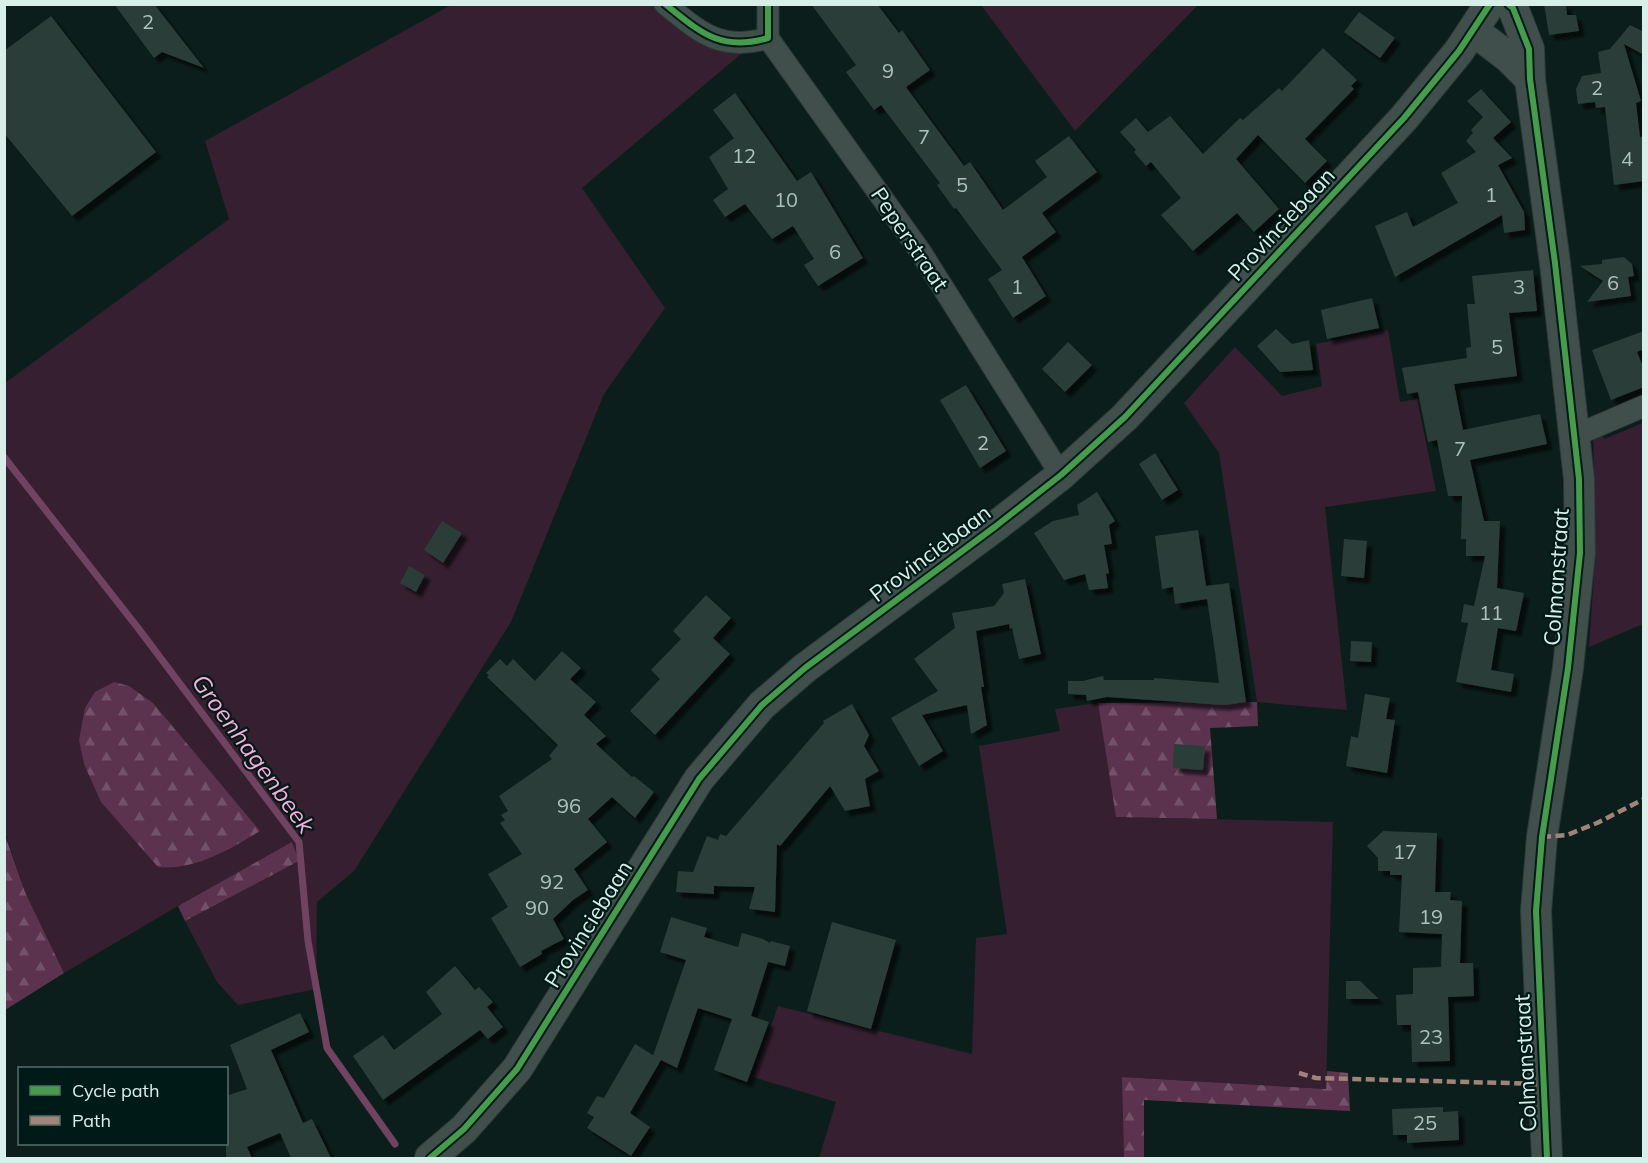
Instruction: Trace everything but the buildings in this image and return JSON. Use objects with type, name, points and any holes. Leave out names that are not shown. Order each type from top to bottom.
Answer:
[{"type":"main road","name":"Provinciebaan","points":[[431,1158],[464,1129],[517,1069],[699,779],[762,705],[805,668],[1061,475],[1125,417],[1404,118],[1474,31],[1490,4]]},
{"type":"main road","name":"Colmanstraat","points":[[1508,4],[1513,8],[1529,49],[1530,79],[1555,263],[1579,479],[1580,553],[1568,668],[1542,837],[1536,910],[1547,1158]]},
{"type":"main road","points":[[1474,31],[1508,57],[1530,79]]},
{"type":"street","points":[[664,4],[699,32],[715,40],[731,43],[768,38],[768,4]]},
{"type":"street","name":"Peperstraat","points":[[768,38],[920,251],[1061,475]]},
{"type":"street","points":[[1574,436],[1644,406]]},
{"type":"shaded area","points":[[451,5],[652,5],[696,41],[741,54],[582,188],[665,308],[604,394],[511,622],[354,871],[317,902],[316,989],[238,1005],[217,982],[185,921],[299,861],[292,843],[64,973],[25,892],[5,832],[5,383],[229,219],[205,141]]},
{"type":"shaded area","points":[[981,5],[1198,5],[1075,131]]},
{"type":"shaded area","points":[[1388,330],[1400,402],[1417,399],[1436,491],[1325,507],[1347,710],[1257,702],[1219,453],[1184,403],[1235,347],[1282,396],[1322,386],[1316,344]]},
{"type":"shaded area","points":[[1643,423],[1643,624],[1589,647],[1596,548],[1593,428],[1599,425],[1604,439]]},
{"type":"shaded area","points":[[1098,703],[1117,817],[1333,822],[1326,1089],[1123,1077],[1124,1158],[819,1158],[836,1102],[753,1077],[778,1006],[972,1054],[976,938],[1007,934],[979,746],[1060,731],[1055,709]]},
{"type":"green space","points":[[114,682],[129,686],[153,703],[260,831],[224,852],[199,862],[158,867],[101,802],[84,764],[79,740],[85,708],[95,692]]},
{"type":"green space","points":[[1257,702],[1258,726],[1210,728],[1217,819],[1116,817],[1098,703]]},
{"type":"green space","points":[[4,832],[25,892],[64,973],[5,1010]]},
{"type":"green space","points":[[292,842],[299,861],[185,921],[178,906]]},
{"type":"green space","points":[[1327,1071],[1348,1073],[1350,1111],[1144,1100],[1144,1158],[1124,1158],[1122,1077],[1326,1089]]},
{"type":"waterway","name":"Groenhagenbeek","points":[[4,457],[138,628],[299,842],[308,941],[327,1048],[395,1144]]},
{"type":"marked path","points":[[1542,837],[1567,835],[1597,823],[1644,799]]},
{"type":"marked path","points":[[1299,1073],[1316,1078],[1544,1084]]},
{"type":"cycle path","points":[[665,4],[700,31],[724,41],[737,43],[768,38],[768,4]]},
{"type":"cycle path","points":[[430,1158],[464,1129],[517,1069],[699,779],[762,705],[805,668],[1061,475],[1125,417],[1404,118],[1459,51],[1490,4]]},
{"type":"cycle path","points":[[1508,4],[1513,8],[1529,49],[1530,79],[1555,263],[1579,479],[1580,553],[1568,668],[1542,837],[1536,911],[1547,1158]]}]
